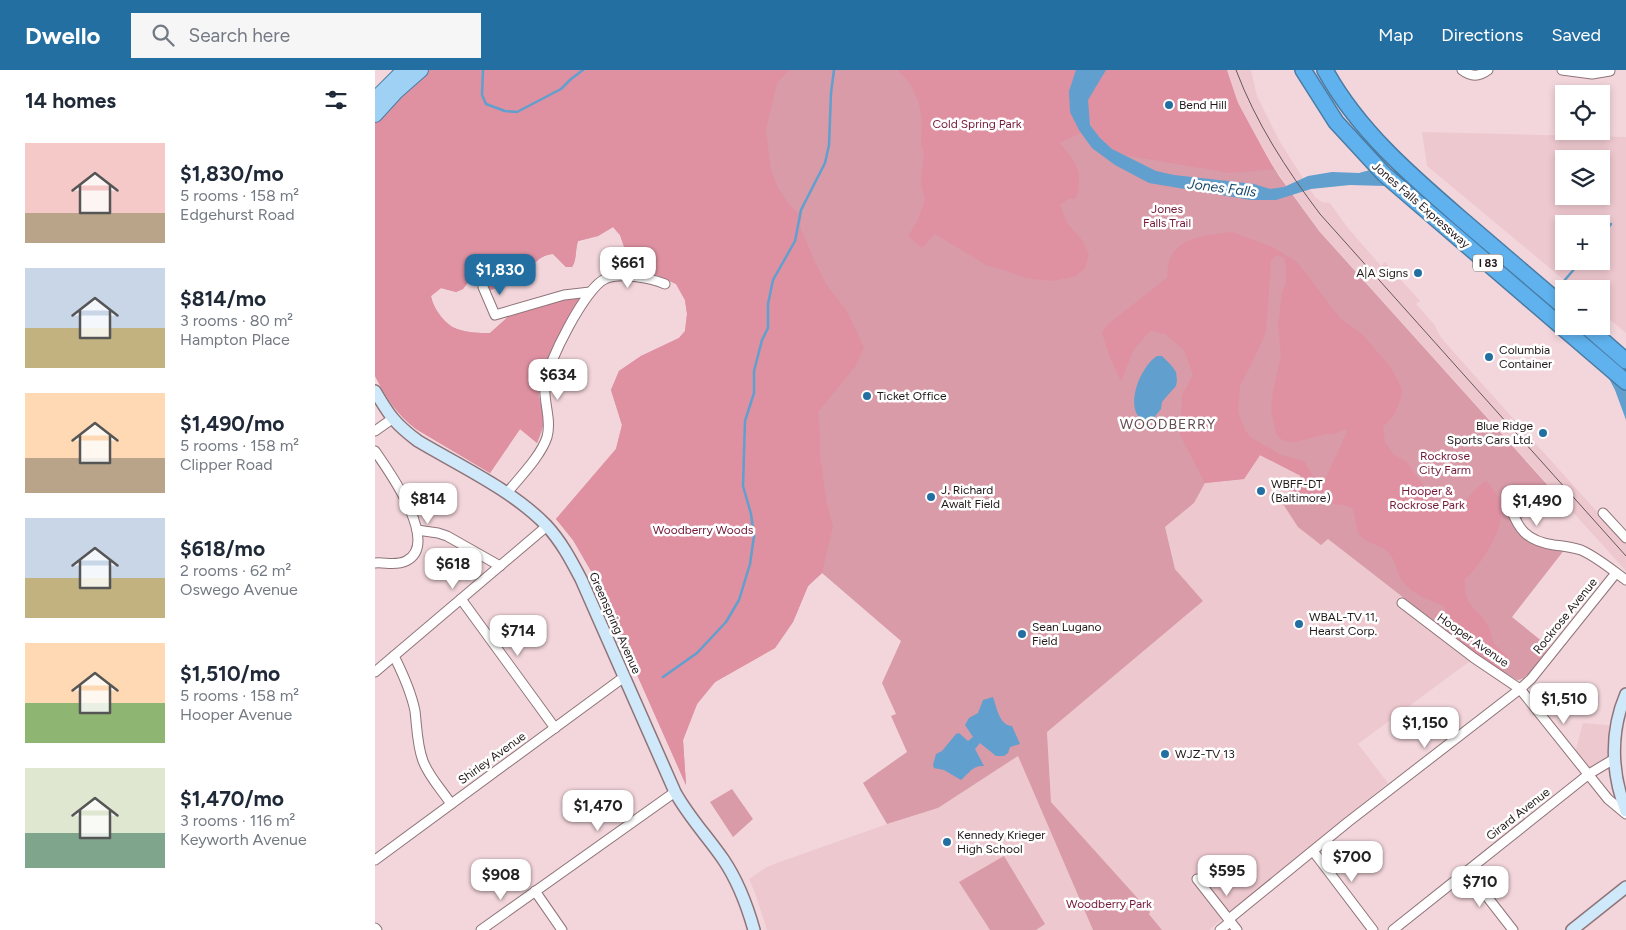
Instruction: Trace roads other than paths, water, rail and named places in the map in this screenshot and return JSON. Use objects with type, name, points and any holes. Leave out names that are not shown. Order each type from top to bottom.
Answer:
[{"type":"highway","name":"Jones Falls Expressway","points":[[1303,70],[1335,122],[1384,174],[1626,382]]},
{"type":"highway","name":"Jones Falls Expressway","points":[[1325,70],[1337,93],[1351,112],[1385,149],[1434,195],[1555,299]]},
{"type":"highway","points":[[1596,335],[1626,361]]},
{"type":"main road","points":[[375,99],[404,70]]},
{"type":"main road","points":[[375,115],[395,92],[421,70]]},
{"type":"main road","name":"Greenspring Avenue","points":[[375,391],[391,419],[418,441],[521,503],[547,526],[562,546],[573,564],[675,792],[689,816],[716,849],[733,874],[743,896],[754,930]]},
{"type":"main road","points":[[1626,694],[1616,727],[1614,759],[1618,787],[1626,812]]},
{"type":"main road","points":[[1572,930],[1626,887]]},
{"type":"street","points":[[1462,70],[1474,76],[1488,70]]},
{"type":"street","points":[[1562,70],[1602,73],[1611,71],[1609,70]]},
{"type":"street","points":[[507,493],[547,438],[549,420],[545,388],[547,373],[574,318],[590,292],[598,283],[612,277],[641,278],[665,284]]},
{"type":"street","points":[[483,287],[495,315],[571,293],[590,292]]},
{"type":"street","points":[[375,431],[391,419]]},
{"type":"street","points":[[375,451],[397,483],[417,530],[419,543],[409,560],[397,564],[375,563]]},
{"type":"street","points":[[1509,504],[1519,528],[1525,533],[1545,543],[1579,550],[1626,580]]},
{"type":"street","points":[[1603,513],[1626,538]]},
{"type":"street","points":[[375,672],[547,526]]},
{"type":"street","points":[[417,530],[447,536],[500,566]]},
{"type":"street","name":"Rockrose Avenue","points":[[1220,930],[1313,851],[1521,689],[1616,573]]},
{"type":"street","points":[[461,599],[555,728]]},
{"type":"street","name":"Hooper Avenue","points":[[1402,603],[1474,658],[1521,689],[1608,799],[1626,812]]},
{"type":"street","points":[[394,656],[412,700],[418,742],[423,760],[451,804]]},
{"type":"street","name":"Shirley Avenue","points":[[375,860],[624,678]]},
{"type":"street","name":"Girard Avenue","points":[[1393,930],[1589,774],[1614,759]]},
{"type":"street","points":[[481,930],[675,792]]},
{"type":"street","points":[[1313,851],[1373,930]]},
{"type":"street","points":[[1467,871],[1513,930]]},
{"type":"street","points":[[1197,879],[1237,930]]},
{"type":"street","points":[[535,891],[562,930]]},
{"type":"water","name":"Jones Falls","points":[[1076,70],[1106,70],[1088,100],[1090,125],[1112,149],[1156,171],[1174,175],[1254,184],[1270,189],[1284,187],[1308,176],[1332,172],[1359,173],[1384,169],[1395,172],[1405,178],[1555,301],[1555,326],[1394,187],[1350,185],[1311,189],[1276,200],[1251,200],[1149,183],[1115,165],[1092,148],[1079,130],[1070,112],[1069,91]]},
{"type":"water","points":[[1566,335],[1597,335],[1626,363],[1626,420],[1615,390],[1603,367]]},
{"type":"water","points":[[1157,356],[1162,356],[1176,372],[1176,386],[1162,402],[1161,409],[1152,420],[1143,421],[1137,415],[1134,397],[1145,368]]},
{"type":"water","points":[[993,697],[1001,719],[1004,723],[1012,726],[1020,744],[1010,747],[1008,753],[1004,756],[996,756],[980,743],[975,749],[984,766],[974,768],[961,780],[944,770],[934,768],[936,754],[942,751],[956,734],[959,733],[968,741],[973,737],[965,725],[969,718],[978,713],[983,700]]},
{"type":"waterway","points":[[483,70],[482,95],[486,104],[505,111],[517,112],[561,89],[583,70]]},
{"type":"waterway","points":[[663,677],[697,653],[726,622],[739,600],[750,564],[754,536],[751,514],[743,486],[745,421],[754,393],[754,371],[762,340],[768,328],[768,304],[773,280],[795,241],[801,210],[825,163],[829,145],[834,70]]},
{"type":"waterway","points":[[1565,280],[1573,270]]},
{"type":"tram line","points":[[1236,70],[1262,127],[1295,180],[1320,214],[1626,556]]},
{"type":"place","name":"Bend Hill","points":[[1169,105]]},
{"type":"place","name":"A|A Signs","points":[[1418,273]]},
{"type":"place","name":"Columbia Container","points":[[1489,357]]},
{"type":"place","name":"Ticket Office","points":[[867,396]]},
{"type":"place","name":"Blue Ridge Sports Cars Ltd.","points":[[1543,433]]},
{"type":"place","name":"WBFF-DT (Baltimore)","points":[[1261,491]]},
{"type":"place","name":"J. Richard Awalt Field","points":[[931,497]]},
{"type":"place","name":"WBAL-TV 11, Hearst Corp.","points":[[1299,624]]},
{"type":"place","name":"Sean Lugano Field","points":[[1022,634]]},
{"type":"place","name":"WJZ-TV 13","points":[[1165,754]]},
{"type":"place","name":"Kennedy Krieger High School","points":[[947,842]]},
{"type":"district","name":"WOODBERRY","points":[[1168,424]]},
{"type":"park label","name":"Cold Spring Park","points":[[977,124]]},
{"type":"park label","name":"Jones Falls Trail","points":[[1167,216]]},
{"type":"park label","name":"Rockrose City Farm","points":[[1445,463]]},
{"type":"park label","name":"Hooper & Rockrose Park","points":[[1427,498]]},
{"type":"park label","name":"Woodberry Woods","points":[[703,530]]},
{"type":"park label","name":"Woodberry Park","points":[[1109,904]]}]
